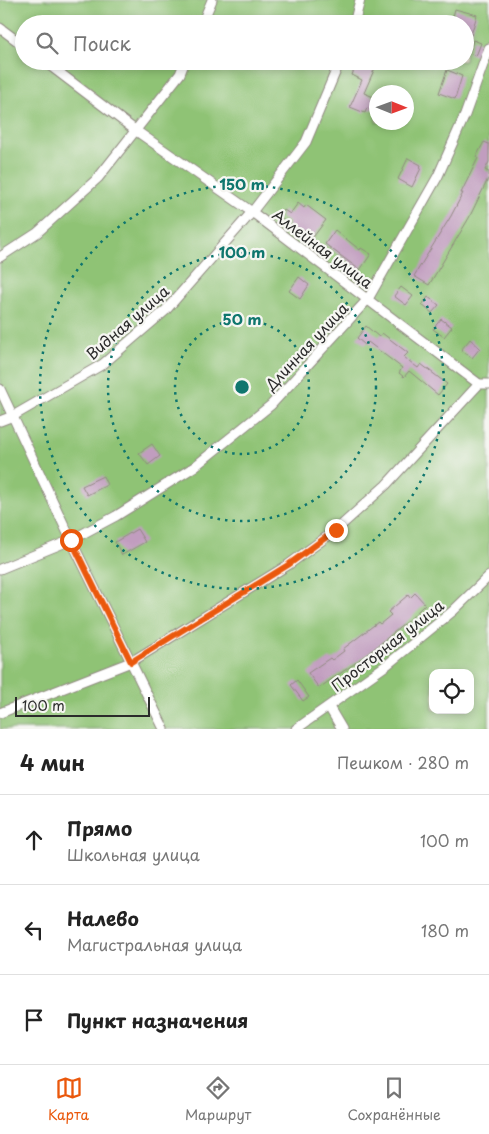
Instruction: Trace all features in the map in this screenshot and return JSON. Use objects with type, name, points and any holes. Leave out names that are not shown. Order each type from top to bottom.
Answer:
[{"type":"street","points":[[206,15],[212,0]]},
{"type":"street","points":[[356,15],[360,0]]},
{"type":"street","points":[[0,28],[15,39]]},
{"type":"street","name":"Длинная улица","points":[[0,569],[71,540],[116,516],[202,461],[271,404],[368,299],[438,176],[465,114],[489,48]]},
{"type":"street","name":"Аллейная улица","points":[[56,70],[135,130],[252,212],[479,384]]},
{"type":"street","points":[[0,257],[37,233],[98,178],[182,70]]},
{"type":"street","name":"Видная улица","points":[[0,421],[13,416],[103,364],[159,316],[252,212],[306,142],[336,70]]},
{"type":"street","points":[[0,713],[131,662],[288,565],[336,530],[386,485],[479,384],[489,384]]},
{"type":"street","points":[[0,389],[71,540],[164,729]]},
{"type":"street","name":"Просторная улица","points":[[296,729],[388,664],[453,611],[489,576]]},
{"type":"street","points":[[328,707],[342,729]]},
{"type":"green space","points":[[0,0],[489,0],[489,729],[0,729]]},
{"type":"building","points":[[455,9],[477,15],[474,25],[474,15],[453,15]]},
{"type":"building","points":[[474,40],[481,43],[476,56],[474,55]]},
{"type":"building","points":[[354,70],[374,70],[364,93],[369,95],[369,109],[367,108],[365,113],[350,107],[362,80],[352,75]]},
{"type":"building","points":[[447,70],[462,76],[455,99],[439,93]]},
{"type":"building","points":[[484,142],[489,144],[489,162],[485,170],[489,172],[489,177],[469,218],[429,285],[414,276],[451,216],[463,193],[461,193]]},
{"type":"building","points":[[408,158],[421,165],[412,187],[398,179]]},
{"type":"building","points":[[298,203],[304,208],[306,205],[326,220],[311,240],[302,233],[300,236],[287,226],[289,223],[280,217],[284,210],[290,214]]},
{"type":"building","points":[[335,230],[360,250],[361,248],[371,254],[360,270],[325,244]]},
{"type":"building","points":[[299,277],[309,285],[300,299],[289,291]]},
{"type":"building","points":[[401,287],[413,296],[406,305],[394,296]]},
{"type":"building","points":[[428,297],[439,305],[432,313],[422,305]]},
{"type":"building","points":[[441,319],[452,327],[444,337],[433,329]]},
{"type":"building","points":[[366,326],[379,337],[382,333],[408,353],[404,357],[418,368],[421,364],[447,384],[438,395],[409,371],[404,377],[399,373],[402,368],[368,342],[365,345],[357,338]]},
{"type":"building","points":[[470,339],[480,348],[472,358],[461,350]]},
{"type":"building","points":[[152,444],[160,456],[148,465],[139,453]]},
{"type":"building","points":[[103,476],[107,485],[87,495],[82,486]]},
{"type":"building","points":[[137,529],[145,542],[122,555],[115,542]]},
{"type":"building","points":[[415,593],[425,604],[411,618],[367,655],[319,688],[308,673],[330,658],[332,660],[378,622],[380,624],[391,615],[388,612],[408,595],[410,598]]},
{"type":"building","points":[[297,680],[309,697],[303,701],[291,685]]},
{"type":"route","points":[[71,540],[131,662],[288,565],[336,530]]}]
